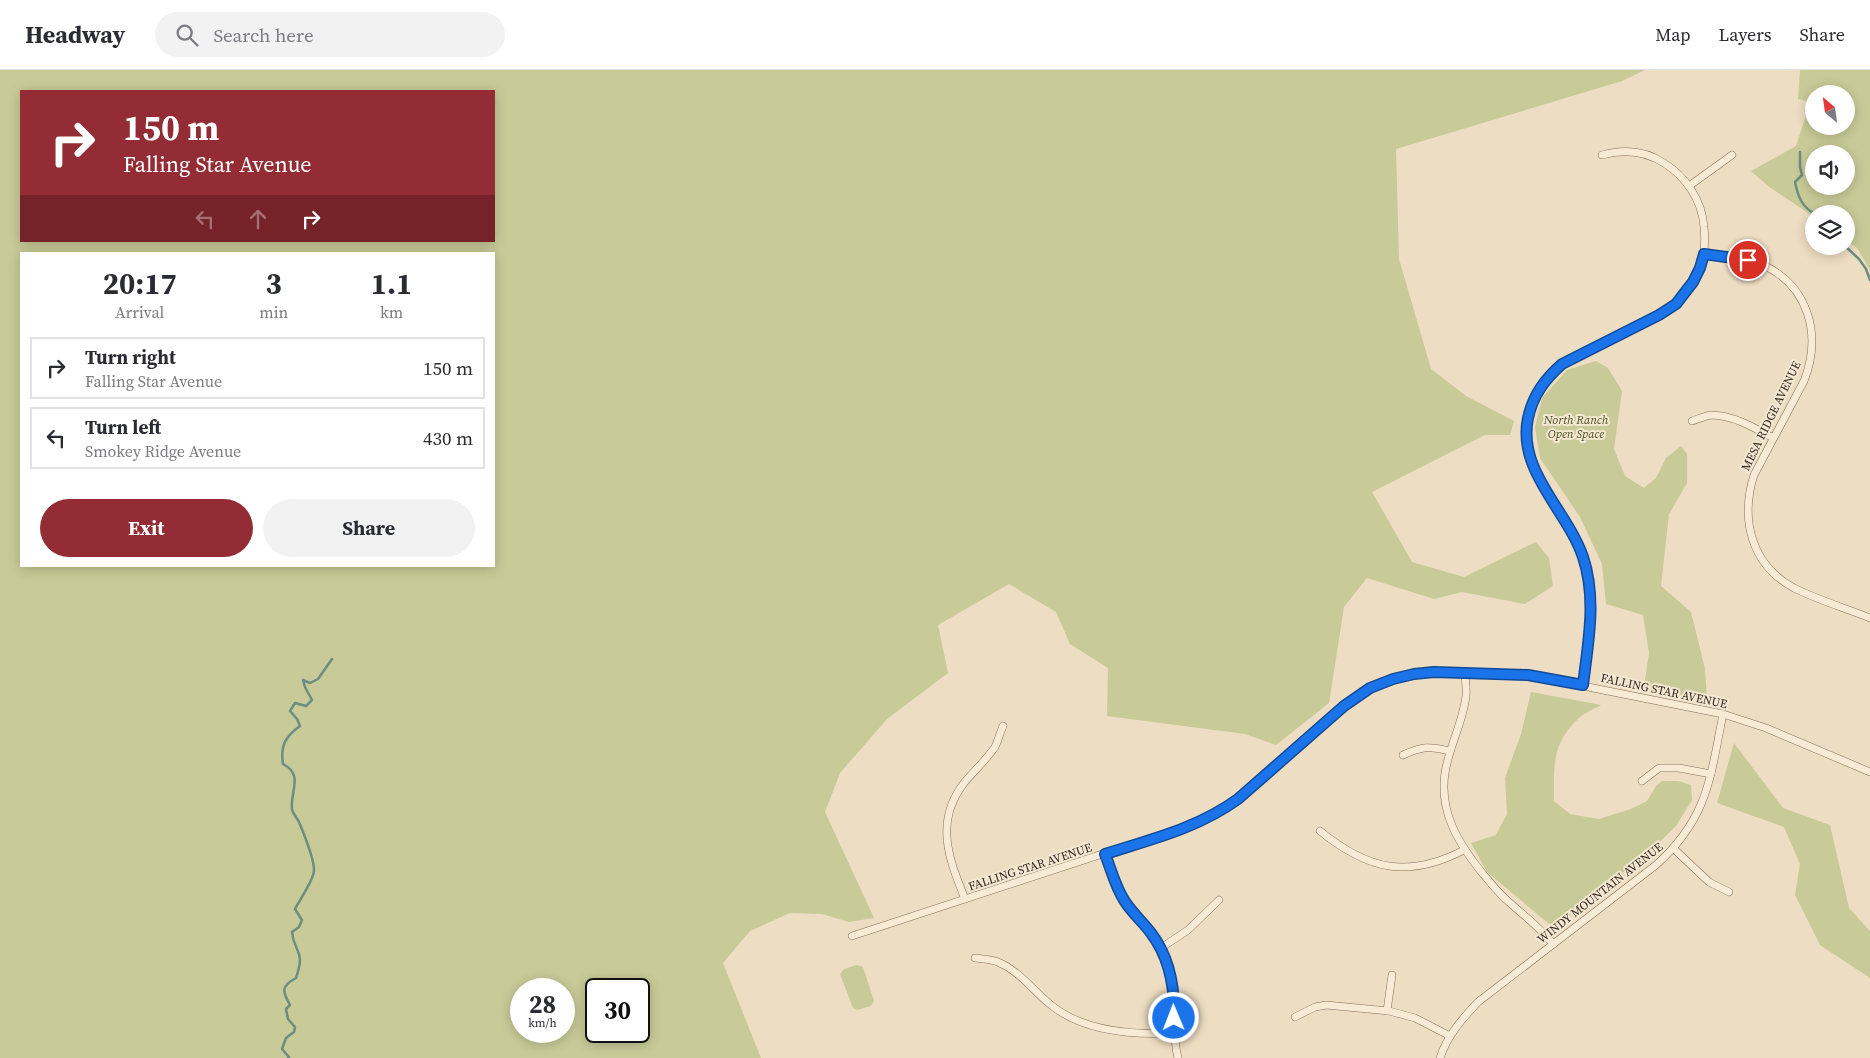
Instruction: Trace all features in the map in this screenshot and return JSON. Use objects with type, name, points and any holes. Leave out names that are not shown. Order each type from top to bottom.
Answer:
[{"type":"street","points":[[1583,685],[1591,613],[1588,577],[1583,557],[1574,536],[1532,464],[1526,436],[1530,409],[1541,385],[1562,364],[1659,315],[1676,304],[1693,282],[1700,268],[1704,254],[1705,236],[1704,221],[1699,204],[1689,186],[1672,168],[1648,155],[1619,150],[1602,155]]},
{"type":"street","points":[[1689,186],[1732,156]]},
{"type":"street","name":"MESA RIDGE AVENUE","points":[[1704,254],[1748,260],[1772,270],[1793,288],[1808,314],[1813,339],[1810,366],[1804,381],[1754,475],[1749,490],[1748,519],[1756,548],[1764,562],[1779,578],[1794,588],[1870,618]]},
{"type":"street","points":[[1692,421],[1710,415],[1728,418],[1745,423],[1773,438]]},
{"type":"street","name":"FALLING STAR AVENUE","points":[[852,936],[1193,825],[1220,812],[1238,799],[1344,706],[1370,688],[1393,679],[1414,674],[1434,672],[1528,675],[1723,714],[1766,728],[1870,772]]},
{"type":"street","points":[[1465,673],[1466,694],[1464,711],[1450,751],[1445,774],[1445,802],[1452,826],[1464,850],[1500,894],[1536,924],[1553,944]]},
{"type":"street","name":"WINDY MOUNTAIN AVENUE","points":[[1440,1058],[1450,1036],[1478,1002],[1656,865],[1674,849],[1698,813],[1705,796],[1723,714]]},
{"type":"street","points":[[965,900],[948,851],[946,833],[949,813],[955,798],[964,784],[995,747],[1002,726]]},
{"type":"street","points":[[1403,756],[1419,748],[1430,747],[1450,751]]},
{"type":"street","points":[[1642,781],[1659,768],[1679,768],[1711,774]]},
{"type":"street","points":[[1320,831],[1338,846],[1355,856],[1390,866],[1410,867],[1428,865],[1447,859],[1464,850]]},
{"type":"street","points":[[1674,849],[1709,882],[1729,892]]},
{"type":"street","points":[[1105,854],[1123,899],[1161,948],[1168,967],[1173,986],[1173,1033],[1178,1058]]},
{"type":"street","points":[[1161,948],[1188,930],[1219,900]]},
{"type":"street","points":[[975,958],[996,961],[1012,969],[1052,1006],[1081,1022],[1098,1027],[1135,1033],[1173,1033]]},
{"type":"street","points":[[1387,1010],[1392,976]]},
{"type":"street","points":[[1296,1017],[1315,1007],[1326,1005],[1387,1010],[1415,1018],[1450,1036]]},
{"type":"green space","points":[[0,70],[1645,70],[1622,81],[1396,149],[1399,259],[1431,369],[1466,396],[1514,421],[1510,435],[1485,435],[1372,492],[1412,562],[1464,577],[1536,542],[1549,558],[1553,586],[1525,604],[1462,592],[1434,599],[1367,578],[1344,607],[1329,703],[1276,745],[1245,734],[1107,716],[1108,668],[1070,644],[1056,612],[1009,584],[938,625],[948,673],[887,719],[840,773],[825,812],[874,918],[849,922],[822,914],[790,913],[750,931],[723,963],[761,1058],[0,1058]]},
{"type":"green space","points":[[1800,70],[1870,70],[1870,270],[1855,247],[1855,205],[1805,205],[1805,211],[1768,186],[1751,171],[1796,146],[1805,118],[1805,135],[1855,135],[1855,85],[1805,85],[1805,101],[1798,100]]},
{"type":"green space","name":"North Ranch Open Space","points":[[1596,361],[1608,368],[1622,391],[1614,449],[1625,476],[1644,488],[1656,478],[1666,458],[1681,446],[1687,454],[1687,483],[1669,514],[1661,586],[1691,612],[1705,669],[1707,700],[1644,687],[1649,653],[1643,615],[1606,604],[1602,564],[1580,517],[1540,458],[1535,427],[1542,398],[1567,370]]},
{"type":"green space","points":[[1531,692],[1601,705],[1586,713],[1569,728],[1556,757],[1554,767],[1554,801],[1570,814],[1599,819],[1631,809],[1647,801],[1656,786],[1662,781],[1678,781],[1691,785],[1692,800],[1676,826],[1651,850],[1556,927],[1548,923],[1487,872],[1471,843],[1496,835],[1507,814],[1505,778],[1521,734]]},
{"type":"green space","points":[[1734,743],[1783,808],[1830,825],[1849,908],[1870,931],[1870,978],[1820,945],[1795,895],[1800,864],[1784,827],[1717,803]]},
{"type":"green space","points":[[857,965],[863,967],[874,1001],[871,1006],[857,1010],[853,1008],[840,974],[844,969]]},
{"type":"waterway","points":[[1800,152],[1802,175],[1795,182],[1799,197],[1805,206]]},
{"type":"waterway","points":[[1855,255],[1866,269],[1870,280]]},
{"type":"waterway","points":[[288,1058],[282,1049],[286,1038],[294,1032],[295,1027],[288,1019],[286,1009],[290,1005],[285,996],[284,989],[285,986],[296,978],[299,969],[300,957],[292,932],[299,927],[302,920],[295,909],[309,884],[314,870],[306,840],[292,809],[295,778],[289,768],[283,764],[282,751],[288,737],[300,726],[290,711],[295,703],[306,706],[312,700],[303,680],[310,683],[318,679],[332,659]]},
{"type":"route","points":[[1174,1018],[1173,986],[1161,948],[1123,899],[1105,854],[1193,825],[1220,812],[1238,799],[1357,696],[1370,688],[1393,679],[1434,672],[1528,675],[1583,685],[1591,613],[1588,577],[1583,557],[1574,536],[1538,478],[1532,464],[1526,436],[1527,422],[1535,396],[1541,385],[1562,364],[1659,315],[1676,304],[1693,282],[1704,254],[1748,260]]}]
